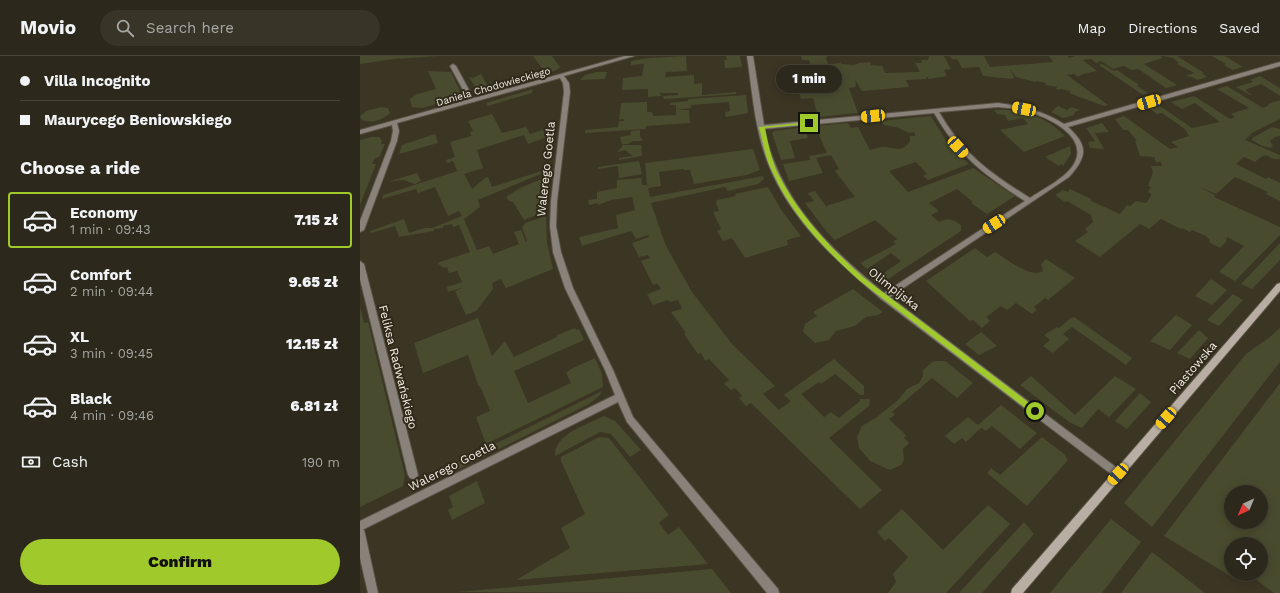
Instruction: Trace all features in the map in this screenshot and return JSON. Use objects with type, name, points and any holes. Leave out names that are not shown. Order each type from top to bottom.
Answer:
[{"type":"street","name":"Daniela Chodowieckiego","points":[[360,132],[631,56]]},
{"type":"street","name":"Olimpijska","points":[[750,56],[762,127],[774,172],[796,209],[818,237],[841,261],[884,297],[1118,474]]},
{"type":"street","points":[[1063,126],[1280,64]]},
{"type":"street","points":[[453,66],[472,101]]},
{"type":"street","name":"Walerego Goetla","points":[[561,76],[566,83],[567,92],[554,201],[553,226],[555,244],[569,288],[609,370],[627,414],[774,593]]},
{"type":"street","points":[[762,127],[991,105],[1015,107],[1043,115],[1063,126],[1078,142],[1081,149],[1080,161],[1067,176],[884,297]]},
{"type":"street","points":[[935,110],[949,135],[970,159],[989,174],[1029,200]]},
{"type":"street","points":[[360,230],[394,141],[396,132],[394,123]]},
{"type":"street","name":"Feliksa Radwańskiego","points":[[360,264],[413,475]]},
{"type":"street","name":"Piastowska","points":[[1016,593],[1280,286]]},
{"type":"street","name":"Walerego Goetla","points":[[360,526],[620,397]]},
{"type":"street","points":[[360,534],[373,593]]},
{"type":"green space","points":[[360,56],[438,56],[394,59],[360,64]]},
{"type":"green space","points":[[533,56],[552,56],[560,67],[557,70],[545,72]]},
{"type":"green space","points":[[686,56],[687,71],[666,72],[665,77],[694,75],[694,84],[702,83],[702,95],[736,92],[736,94],[664,99],[663,96],[678,95],[678,93],[659,93],[662,96],[648,97],[648,89],[622,90],[623,78],[642,76],[644,64],[631,65],[631,61],[649,58]]},
{"type":"green space","points":[[726,56],[740,56],[742,67],[725,68],[724,60],[727,60]]},
{"type":"green space","points":[[801,56],[827,56],[826,58],[828,64],[841,63],[854,65],[870,62],[871,65],[882,66],[885,73],[920,72],[915,63],[922,63],[921,60],[928,60],[929,56],[944,56],[951,69],[944,70],[947,76],[929,79],[926,77],[926,79],[906,80],[909,87],[862,91],[855,80],[855,87],[849,88],[858,113],[818,117],[813,98],[801,99],[799,93],[817,91],[813,79],[809,79],[806,69],[811,68],[809,60],[802,60]]},
{"type":"green space","points":[[950,56],[984,56],[990,67],[1053,62],[1049,56],[1068,56],[1069,58],[1075,56],[1161,56],[1162,58],[1144,64],[1177,85],[1166,88],[1138,69],[1131,70],[1124,66],[1113,69],[1101,61],[1096,63],[1091,59],[1083,60],[1097,71],[1083,74],[1078,77],[1074,74],[1067,75],[1108,105],[1104,106],[1069,93],[1071,91],[1059,90],[1056,89],[1057,87],[1045,85],[1046,83],[1016,77],[1010,69],[1014,77],[1012,79],[983,76],[979,67],[962,68],[957,59],[952,59]]},
{"type":"green space","points":[[1164,56],[1177,56],[1204,73],[1202,73],[1207,77],[1197,80],[1192,77],[1185,76],[1194,73],[1177,64],[1179,63],[1173,58]]},
{"type":"green space","points":[[1212,56],[1225,56],[1243,67],[1232,70],[1224,65],[1226,64]]},
{"type":"green space","points":[[1102,64],[1114,71],[1117,70],[1148,93],[1143,95],[1099,65]]},
{"type":"green space","points":[[428,71],[451,72],[460,91],[450,100],[422,108],[412,107],[410,99],[417,94],[436,89]]},
{"type":"green space","points":[[596,72],[607,72],[605,79],[580,80],[585,75]]},
{"type":"green space","points":[[481,74],[489,88],[483,90],[476,88],[469,77],[473,78]]},
{"type":"green space","points":[[1260,76],[1280,88],[1280,96],[1261,84],[1245,90],[1252,95],[1236,87],[1253,82],[1250,80]]},
{"type":"green space","points":[[1227,86],[1263,108],[1269,105],[1268,104],[1280,100],[1280,119],[1252,133],[1245,140],[1280,155],[1280,159],[1272,158],[1266,155],[1255,162],[1244,157],[1236,164],[1266,179],[1268,177],[1280,183],[1280,201],[1266,194],[1268,192],[1235,177],[1216,194],[1197,186],[1215,195],[1214,197],[1280,227],[1280,235],[1235,281],[1219,272],[1244,246],[1227,237],[1226,242],[1220,248],[1209,242],[1210,240],[1206,236],[1192,230],[1190,232],[1182,228],[1181,229],[1161,219],[1149,229],[1140,224],[1100,257],[1075,241],[1088,232],[1085,229],[1093,222],[1091,215],[1067,201],[1065,202],[1055,195],[1063,190],[1068,192],[1070,189],[1091,199],[1091,201],[1120,214],[1127,205],[1130,206],[1136,201],[1146,203],[1151,196],[1148,192],[1151,187],[1148,186],[1153,172],[1151,166],[1162,166],[1161,162],[1156,162],[1154,157],[1140,156],[1135,141],[1137,141],[1128,130],[1123,130],[1115,119],[1124,116],[1170,149],[1178,147],[1171,142],[1189,136],[1185,129],[1162,113],[1157,114],[1150,109],[1160,106],[1192,128],[1220,122],[1195,103],[1182,109],[1171,102],[1194,96],[1230,119],[1235,117],[1231,114],[1249,108],[1217,89]]},
{"type":"green space","points":[[533,89],[532,93],[488,106],[486,103]]},
{"type":"green space","points":[[746,95],[748,113],[726,117],[725,112],[730,111],[729,102],[691,105],[691,108],[676,110],[676,105],[670,105],[670,103],[688,101],[688,99]]},
{"type":"green space","points":[[647,102],[647,112],[652,112],[653,116],[676,115],[676,110],[689,110],[690,123],[646,126],[646,129],[585,133],[585,130],[618,127],[619,121],[624,121],[624,119],[619,120],[621,103]]},
{"type":"green space","points":[[1058,106],[1067,110],[1071,107],[1080,110],[1075,112],[1074,115],[1063,118],[1051,112]]},
{"type":"green space","points":[[381,107],[388,108],[390,113],[384,118],[372,122],[361,119],[360,116],[366,111]]},
{"type":"green space","points":[[994,110],[1023,112],[1032,115],[1058,129],[1065,136],[1024,152],[1000,130],[1028,124],[1023,118],[1008,121],[1005,115],[997,114]]},
{"type":"green space","points":[[492,114],[502,133],[526,127],[530,134],[554,126],[553,135],[528,144],[524,135],[477,150],[483,168],[464,174],[472,189],[488,177],[492,187],[548,169],[548,171],[478,200],[480,207],[464,219],[477,250],[489,246],[493,254],[519,244],[514,232],[521,230],[526,242],[527,241],[522,228],[525,223],[546,216],[547,243],[553,269],[506,288],[501,279],[492,283],[493,289],[476,311],[466,315],[455,291],[464,287],[448,292],[447,287],[462,282],[457,271],[449,273],[447,267],[444,268],[437,263],[470,252],[459,225],[453,227],[452,224],[443,226],[443,228],[434,229],[434,231],[399,237],[395,226],[371,233],[370,231],[404,219],[409,233],[424,228],[432,228],[462,216],[459,211],[448,216],[435,187],[418,193],[416,189],[382,199],[383,195],[467,168],[457,171],[453,161],[447,163],[446,160],[455,157],[450,142],[471,136],[470,132],[473,131],[468,121]]},
{"type":"green space","points":[[931,116],[948,144],[969,164],[928,180],[923,176],[927,174],[916,162],[889,171],[908,192],[973,168],[1015,196],[987,214],[971,203],[973,202],[957,189],[929,203],[939,211],[931,215],[939,222],[948,219],[953,220],[961,225],[961,231],[882,283],[877,278],[901,261],[891,253],[867,269],[860,263],[896,244],[893,242],[897,239],[875,220],[835,240],[826,231],[805,203],[814,201],[808,193],[815,191],[826,206],[855,197],[835,171],[839,169],[831,155],[816,158],[823,173],[789,181],[783,164],[810,160],[809,156],[827,153],[815,126],[848,123],[851,128],[858,127],[870,150],[883,147],[901,149],[910,141],[910,136],[915,136],[914,132],[909,133],[899,128],[884,125],[881,121]]},
{"type":"green space","points":[[1102,123],[1109,132],[1095,133],[1104,149],[1090,148],[1088,142],[1095,141],[1086,128]]},
{"type":"green space","points":[[804,127],[808,138],[790,141],[795,158],[781,160],[772,133],[774,131]]},
{"type":"green space","points":[[1272,127],[1280,129],[1280,136],[1275,137],[1270,141],[1273,146],[1271,148],[1262,146],[1252,140],[1252,138]]},
{"type":"green space","points":[[640,130],[640,136],[643,141],[633,141],[628,144],[622,144],[620,137],[630,135],[631,131]]},
{"type":"green space","points":[[435,134],[438,143],[399,154],[402,145]]},
{"type":"green space","points":[[371,137],[379,137],[382,140],[381,144],[385,144],[379,157],[375,158],[372,164],[376,164],[360,205],[360,140]]},
{"type":"green space","points":[[622,145],[641,145],[642,156],[619,160],[619,158],[633,156],[625,150],[617,152]]},
{"type":"green space","points":[[1070,146],[1071,154],[1063,166],[1061,164],[1059,166],[1045,157]]},
{"type":"green space","points":[[753,149],[760,170],[747,175],[694,184],[690,170],[683,169],[659,172],[661,186],[648,188],[650,197],[763,176],[764,179],[758,184],[728,191],[725,187],[651,203],[666,246],[692,292],[732,344],[775,386],[763,394],[779,410],[791,401],[784,395],[834,359],[864,386],[864,395],[860,395],[835,374],[821,384],[819,382],[801,394],[824,417],[831,412],[839,418],[860,401],[860,399],[870,399],[869,406],[829,438],[882,490],[860,509],[751,403],[746,406],[739,398],[742,396],[735,388],[731,390],[724,384],[729,380],[709,359],[705,361],[701,353],[698,354],[684,334],[686,333],[671,312],[682,309],[678,300],[670,302],[668,300],[653,305],[647,294],[661,289],[657,283],[653,285],[641,261],[650,258],[648,255],[639,257],[632,243],[649,237],[648,235],[636,239],[631,231],[582,246],[579,237],[618,228],[616,215],[635,210],[632,197],[611,200],[598,205],[598,203],[589,205],[588,200],[597,199],[597,192],[617,188],[617,180],[641,178],[642,185],[647,185],[645,163]]},
{"type":"green space","points":[[639,161],[642,174],[619,178],[618,166],[598,169],[598,167]]},
{"type":"green space","points":[[417,173],[421,181],[415,184],[403,180],[387,182]]},
{"type":"green space","points":[[551,175],[547,211],[524,220],[513,202],[509,201],[506,197],[520,188]]},
{"type":"green space","points":[[768,187],[782,211],[801,236],[787,240],[788,245],[745,258],[732,238],[723,241],[717,231],[721,229],[713,212],[719,211],[716,204],[717,200],[736,196],[735,194]]},
{"type":"green space","points":[[1280,243],[1280,260],[1252,289],[1241,284]]},
{"type":"green space","points":[[975,248],[987,257],[995,252],[1018,267],[1038,273],[1043,271],[1041,264],[1046,259],[1075,278],[1048,300],[1045,298],[1034,307],[1037,310],[1032,314],[1016,303],[1007,310],[1001,306],[986,317],[990,321],[982,328],[973,320],[970,321],[926,281]]},
{"type":"green space","points":[[1211,279],[1227,290],[1212,305],[1195,296]]},
{"type":"green space","points":[[853,289],[883,312],[878,315],[866,317],[855,326],[836,331],[829,340],[815,343],[803,332],[805,324],[817,316],[813,312]]},
{"type":"green space","points":[[1233,294],[1243,300],[1219,326],[1207,320]]},
{"type":"green space","points":[[360,307],[364,323],[368,322],[405,476],[403,486],[360,507]]},
{"type":"green space","points":[[1176,315],[1192,325],[1170,350],[1150,341]]},
{"type":"green space","points":[[1074,317],[1132,358],[1126,365],[1072,327],[1073,326],[1063,334],[1069,339],[1053,353],[1043,346],[1050,340],[1044,335],[1057,327],[1059,328]]},
{"type":"green space","points":[[478,318],[492,356],[505,341],[514,357],[557,337],[557,335],[575,328],[576,330],[579,329],[584,340],[514,371],[528,403],[571,383],[566,373],[571,369],[595,358],[602,374],[603,387],[486,444],[476,417],[490,411],[481,388],[478,385],[468,355],[423,373],[414,343]]},
{"type":"green space","points":[[1280,328],[1280,362],[1152,527],[1124,503],[1246,354]]},
{"type":"green space","points":[[1199,330],[1208,338],[1190,359],[1177,353]]},
{"type":"green space","points":[[981,332],[997,346],[979,355],[965,344]]},
{"type":"green space","points":[[945,361],[973,383],[957,398],[932,378],[892,412],[895,415],[889,419],[906,435],[904,438],[909,443],[903,449],[904,460],[901,465],[890,470],[870,461],[859,448],[857,437],[862,426],[877,417],[898,400],[907,389],[919,383],[923,376],[923,370],[932,362]]},
{"type":"green space","points":[[1031,376],[1075,415],[1115,376],[1136,389],[1109,417],[1098,409],[1082,428],[1069,422],[1020,385]]},
{"type":"green space","points":[[1280,383],[1280,593],[1274,593],[1258,581],[1268,581],[1268,537],[1224,537],[1224,572],[1164,536]]},
{"type":"green space","points":[[602,391],[599,396],[589,404],[449,474],[442,477],[428,477]]},
{"type":"green space","points":[[1140,393],[1151,402],[1127,429],[1115,421]]},
{"type":"green space","points":[[1001,405],[1037,433],[1020,449],[992,426],[986,431],[981,428],[966,442],[962,438],[954,444],[945,436],[968,417],[978,425]]},
{"type":"green space","points":[[604,416],[615,421],[641,450],[630,457],[611,434],[600,432],[555,456],[556,448],[566,436],[581,426]]},
{"type":"green space","points":[[599,437],[609,438],[669,515],[659,523],[668,535],[679,527],[708,564],[516,580],[570,548],[561,528],[585,514],[561,461],[561,457]]},
{"type":"green space","points":[[1042,437],[1064,454],[1068,460],[1027,506],[987,473],[991,468],[1000,475]]},
{"type":"green space","points":[[477,481],[485,503],[452,520],[448,510],[453,507],[449,496]]},
{"type":"green space","points":[[988,505],[1010,524],[946,593],[888,593],[896,582],[893,574],[908,557],[889,538],[885,541],[877,532],[902,509],[943,550]]},
{"type":"green space","points":[[1111,519],[1141,542],[1102,593],[1050,593]]},
{"type":"green space","points":[[1024,522],[1034,534],[982,593],[959,593]]},
{"type":"green space","points":[[1152,552],[1205,593],[1121,593]]},
{"type":"green space","points":[[712,569],[731,593],[458,592]]},
{"type":"route","points":[[809,123],[762,127],[774,172],[796,209],[807,224],[841,261],[862,280],[1035,411]]}]
